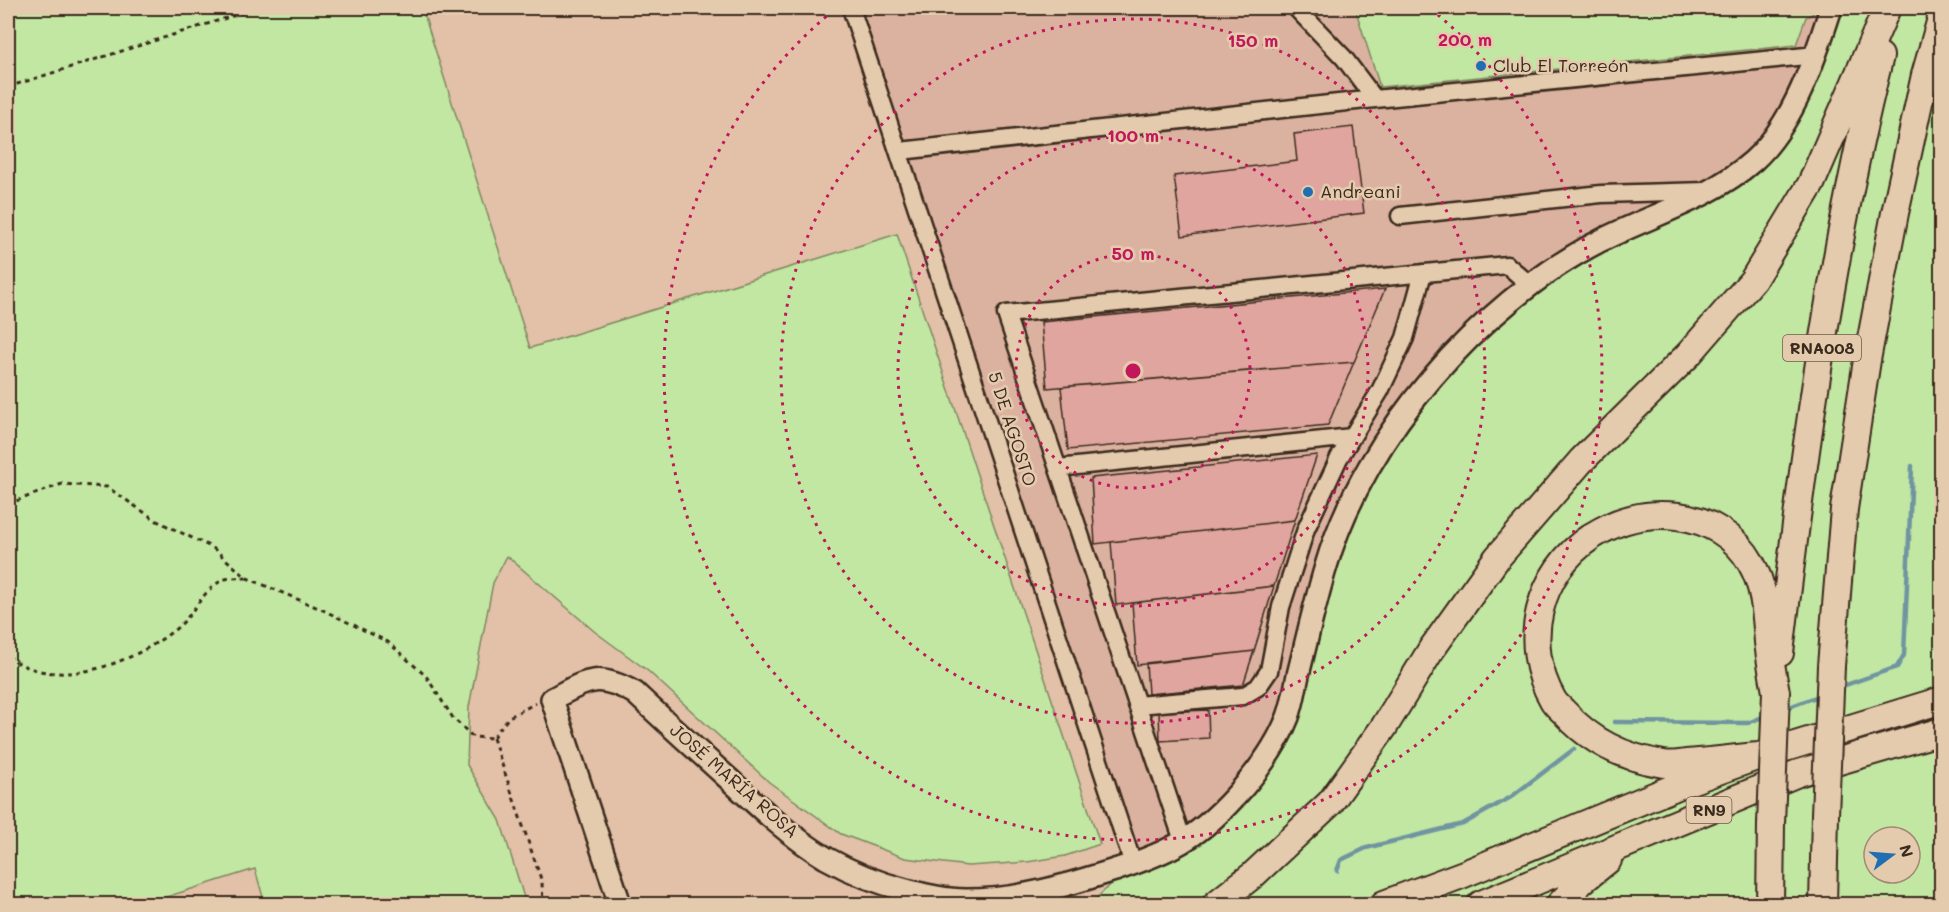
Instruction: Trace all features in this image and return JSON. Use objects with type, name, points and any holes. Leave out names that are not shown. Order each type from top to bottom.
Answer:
[{"type":"highway","points":[[1216,904],[1254,875],[1330,803],[1383,727],[1431,650],[1497,558],[1581,461],[1688,355],[1753,280],[1810,184],[1887,8]]},
{"type":"highway","name":"RNA008","points":[[1769,900],[1776,692],[1811,411],[1844,212],[1892,8]]},
{"type":"highway","name":"RNA008","points":[[1823,904],[1832,666],[1844,509],[1867,360],[1898,202],[1925,75],[1941,15]]},
{"type":"highway","points":[[1759,756],[1666,765],[1634,757],[1603,745],[1578,728],[1553,700],[1538,664],[1535,629],[1542,596],[1558,566],[1580,544],[1606,527],[1634,517],[1668,515],[1688,518],[1713,526],[1736,542],[1752,564],[1764,595],[1776,692]]},
{"type":"highway","name":"RN9","points":[[1384,904],[1464,874],[1685,783],[1759,756],[1941,700]]},
{"type":"highway","name":"RN9","points":[[1481,904],[1798,774],[1941,731]]},
{"type":"highway","points":[[1560,904],[1582,880],[1651,833]]},
{"type":"main road","name":"JOSÉ MARÍA ROSA","points":[[552,699],[588,680],[602,680],[626,688],[635,693],[758,806],[797,838],[825,857],[857,873],[932,897],[962,900],[1003,898],[1053,890],[1133,864],[1183,842],[1224,809],[1261,766],[1287,718],[1326,564],[1358,486],[1397,425],[1432,378],[1477,331],[1530,285],[1595,243],[1709,191],[1754,160],[1781,128],[1816,55],[1831,8]]},
{"type":"main road","points":[[552,699],[620,904]]},
{"type":"street","name":"5 DE AGOSTO","points":[[852,8],[1133,864]]},
{"type":"street","points":[[1296,8],[1344,58],[1375,99]]},
{"type":"street","points":[[900,151],[1375,99],[1816,55]]},
{"type":"street","points":[[1400,216],[1601,194],[1709,191]]},
{"type":"street","points":[[1183,842],[1006,314],[1507,265],[1530,285]]},
{"type":"street","points":[[1137,705],[1243,696],[1258,687],[1269,671],[1281,608],[1306,529],[1339,458],[1380,391],[1405,338],[1423,273]]},
{"type":"street","points":[[1058,468],[1352,436]]},
{"type":"path","points":[[8,87],[258,8]]},
{"type":"path","points":[[8,504],[62,484],[107,487],[157,521],[213,548],[247,578],[323,610],[388,642],[426,676],[453,718],[473,737],[493,738]]},
{"type":"path","points":[[8,656],[15,662],[49,673],[90,672],[139,653],[180,626],[204,594],[224,579],[247,578]]},
{"type":"path","points":[[493,738],[509,717],[531,705],[552,699]]},
{"type":"path","points":[[493,738],[542,882],[543,904]]},
{"type":"shaded area","points":[[852,8],[1831,8],[1781,128],[1287,718],[1224,809],[1133,864]]},
{"type":"green space","points":[[8,8],[422,8],[530,348],[897,234],[1100,844],[1065,856],[1027,862],[968,866],[905,858],[841,834],[769,782],[648,671],[594,631],[507,556],[493,583],[469,707],[467,765],[500,820],[526,904],[265,904],[255,869],[144,904],[8,904]]},
{"type":"green space","name":"Club El Torreón","points":[[1355,8],[1811,8],[1813,14],[1806,17],[1796,45],[1380,87]]},
{"type":"green space","points":[[1831,8],[1941,8],[1941,904],[1090,904],[1133,864],[1224,809],[1287,718],[1326,564],[1397,425],[1530,285],[1709,191],[1781,128]]},
{"type":"building","points":[[1353,127],[1364,213],[1182,236],[1174,176],[1297,161],[1294,134]]},
{"type":"building","points":[[1385,289],[1354,362],[1047,388],[1041,322]]},
{"type":"building","points":[[1354,362],[1328,425],[1068,450],[1061,387]]},
{"type":"building","points":[[1317,455],[1295,520],[1095,544],[1091,478]]},
{"type":"building","points":[[1295,520],[1274,586],[1116,605],[1111,542]]},
{"type":"building","points":[[1274,586],[1254,651],[1137,665],[1132,603]]},
{"type":"building","points":[[1254,651],[1243,685],[1148,694],[1146,663]]},
{"type":"building","points":[[1208,710],[1209,738],[1160,741],[1159,712]]},
{"type":"waterway","points":[[1840,687],[1897,667],[1904,655],[1912,466]]},
{"type":"waterway","points":[[1784,709],[1821,695]]},
{"type":"waterway","points":[[1614,722],[1748,723],[1767,715]]},
{"type":"waterway","points":[[1337,871],[1341,860],[1366,848],[1463,824],[1511,797],[1574,749]]},
{"type":"place","name":"Club El Torreón","points":[[1481,66]]},
{"type":"place","name":"Andreani","points":[[1308,192]]}]
